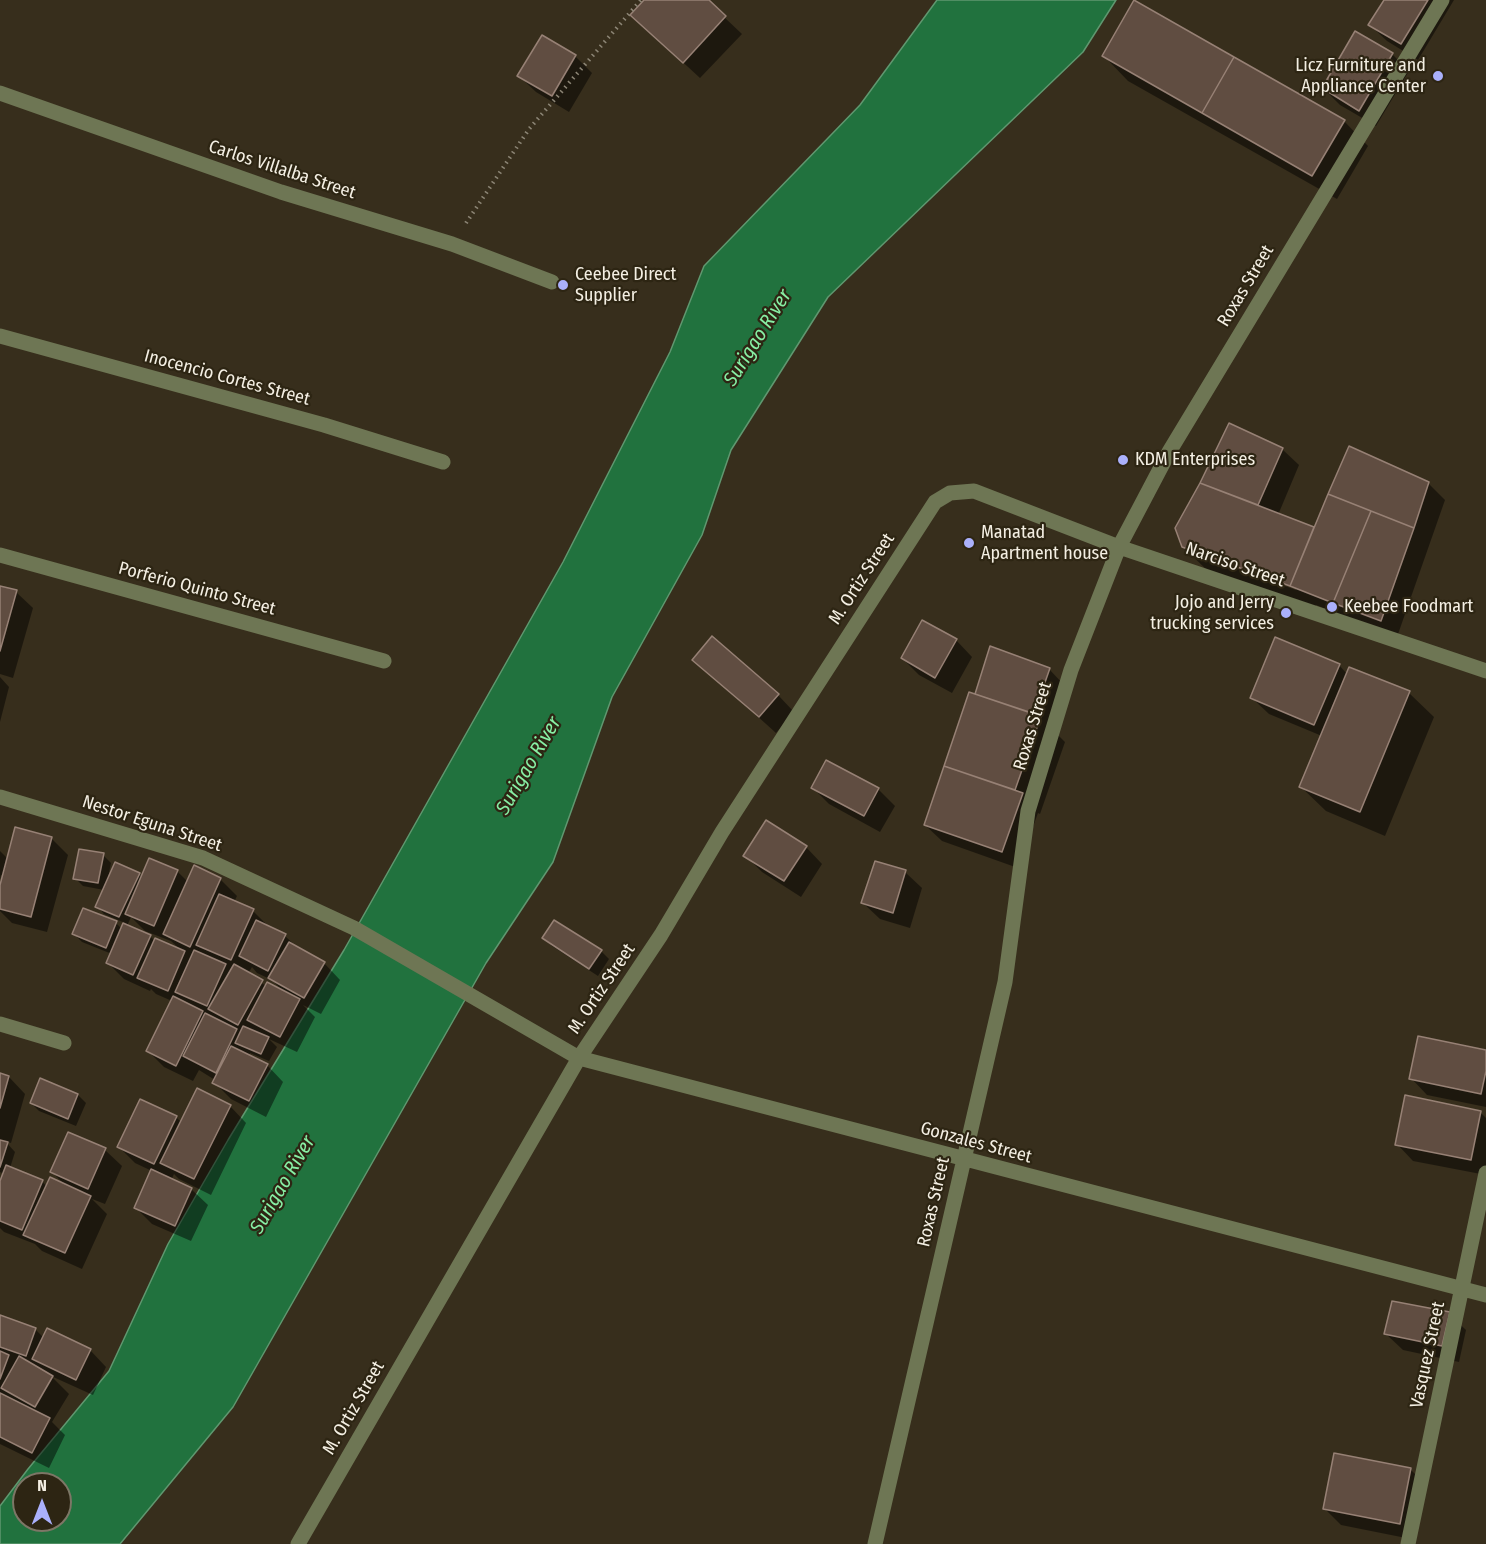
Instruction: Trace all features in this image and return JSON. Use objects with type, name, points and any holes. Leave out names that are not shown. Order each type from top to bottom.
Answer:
[{"type":"street","name":"Roxas Street","points":[[875,1544],[1005,982],[1028,811],[1071,670],[1119,547],[1169,452],[1442,0]]},
{"type":"street","name":"Carlos Villalba Street","points":[[0,93],[281,192],[452,244],[552,282]]},
{"type":"street","name":"Inocencio Cortes Street","points":[[0,336],[324,425],[443,462]]},
{"type":"street","name":"Narciso Street","points":[[974,491],[1119,547],[1486,671]]},
{"type":"street","name":"M. Ortiz Street","points":[[297,1544],[579,1058],[661,935],[722,832],[935,502],[950,493],[974,491]]},
{"type":"street","name":"Porferio Quinto Street","points":[[0,555],[384,661]]},
{"type":"street","name":"Nestor Eguna Street","points":[[0,797],[203,858],[354,928],[470,995]]},
{"type":"street","name":"Gonzales Street","points":[[470,995],[579,1058],[1486,1295]]},
{"type":"street","points":[[0,1024],[64,1043]]},
{"type":"street","name":"Vasquez Street","points":[[1408,1544],[1486,1173]]},
{"type":"path","points":[[452,244],[529,129],[641,0]]},
{"type":"water","name":"Surigao River","points":[[937,0],[1116,0],[1083,52],[828,297],[731,450],[702,535],[612,697],[553,862],[486,963],[233,1407],[120,1544],[0,1544],[0,1506],[12,1490],[12,1532],[72,1532],[72,1472],[26,1472],[109,1371],[168,1244],[228,1140],[344,950],[563,562],[670,352],[704,266],[860,105]]},
{"type":"building","points":[[644,0],[709,0],[726,16],[683,63],[630,15]]},
{"type":"building","points":[[1134,0],[1234,57],[1202,113],[1102,56]]},
{"type":"building","points":[[1384,0],[1428,0],[1401,44],[1368,25]]},
{"type":"building","points":[[1355,31],[1393,53],[1359,111],[1322,88]]},
{"type":"building","points":[[542,35],[576,55],[552,96],[517,76]]},
{"type":"building","points":[[1234,57],[1345,120],[1312,176],[1202,113]]},
{"type":"building","points":[[1229,423],[1283,448],[1258,505],[1200,483]]},
{"type":"building","points":[[1349,446],[1429,482],[1414,528],[1328,494]]},
{"type":"building","points":[[1200,483],[1314,527],[1290,586],[1182,547],[1175,528]]},
{"type":"building","points":[[1328,494],[1371,511],[1333,603],[1290,586]]},
{"type":"building","points":[[1371,511],[1414,528],[1381,621],[1333,603]]},
{"type":"building","points":[[0,586],[17,590],[0,651]]},
{"type":"building","points":[[922,620],[957,639],[935,678],[901,658]]},
{"type":"building","points":[[712,636],[779,694],[759,717],[692,660]]},
{"type":"building","points":[[1275,637],[1340,664],[1314,725],[1250,698]]},
{"type":"building","points":[[990,646],[1050,668],[1034,714],[975,694]]},
{"type":"building","points":[[1349,667],[1410,691],[1360,812],[1299,787]]},
{"type":"building","points":[[969,692],[1041,716],[1015,790],[944,766]]},
{"type":"building","points":[[826,760],[879,788],[864,816],[811,788]]},
{"type":"building","points":[[944,766],[1023,793],[1002,852],[924,825]]},
{"type":"building","points":[[766,820],[807,846],[784,881],[743,856]]},
{"type":"building","points":[[15,827],[52,837],[31,917],[0,909],[0,885]]},
{"type":"building","points":[[79,849],[104,853],[98,883],[73,879]]},
{"type":"building","points":[[149,858],[178,870],[154,926],[125,914]]},
{"type":"building","points":[[875,861],[906,870],[893,913],[861,903]]},
{"type":"building","points":[[115,862],[140,873],[119,917],[95,907]]},
{"type":"building","points":[[194,865],[221,878],[190,947],[163,934]]},
{"type":"building","points":[[219,894],[254,909],[231,960],[196,945]]},
{"type":"building","points":[[83,908],[117,921],[106,948],[72,934]]},
{"type":"building","points":[[256,920],[286,934],[268,971],[239,956]]},
{"type":"building","points":[[554,920],[602,950],[589,969],[542,938]]},
{"type":"building","points":[[123,923],[151,935],[133,975],[106,963]]},
{"type":"building","points":[[155,938],[185,951],[168,991],[137,978]]},
{"type":"building","points":[[289,942],[325,962],[304,998],[268,978]]},
{"type":"building","points":[[194,950],[226,964],[207,1006],[175,992]]},
{"type":"building","points":[[234,964],[263,980],[238,1025],[208,1009]]},
{"type":"building","points":[[267,982],[300,999],[280,1037],[247,1020]]},
{"type":"building","points":[[173,996],[203,1011],[176,1066],[146,1051]]},
{"type":"building","points":[[205,1013],[237,1029],[216,1073],[183,1056]]},
{"type":"building","points":[[243,1026],[269,1037],[261,1054],[235,1043]]},
{"type":"building","points":[[1418,1036],[1486,1050],[1486,1071],[1481,1094],[1409,1079]]},
{"type":"building","points":[[231,1046],[268,1064],[249,1101],[212,1083]]},
{"type":"building","points":[[0,1073],[9,1076],[0,1108]]},
{"type":"building","points":[[40,1078],[78,1094],[68,1119],[30,1103]]},
{"type":"building","points":[[197,1088],[231,1105],[194,1179],[160,1163]]},
{"type":"building","points":[[1405,1095],[1481,1111],[1471,1160],[1395,1145]]},
{"type":"building","points":[[140,1099],[177,1116],[154,1164],[117,1147]]},
{"type":"building","points":[[68,1132],[106,1148],[88,1189],[50,1172]]},
{"type":"building","points":[[0,1140],[8,1142],[0,1167]]},
{"type":"building","points":[[6,1165],[43,1180],[22,1230],[0,1221],[0,1181]]},
{"type":"building","points":[[151,1169],[192,1188],[175,1226],[134,1208]]},
{"type":"building","points":[[50,1177],[91,1196],[65,1253],[23,1235]]},
{"type":"building","points":[[1392,1301],[1450,1312],[1442,1346],[1384,1334]]},
{"type":"building","points":[[0,1315],[36,1328],[26,1356],[0,1347]]},
{"type":"building","points":[[47,1328],[91,1349],[76,1380],[32,1359]]},
{"type":"building","points":[[0,1351],[9,1355],[0,1379]]},
{"type":"building","points":[[19,1356],[53,1376],[35,1407],[1,1388]]},
{"type":"building","points":[[0,1393],[50,1418],[32,1453],[0,1437]]},
{"type":"building","points":[[1334,1453],[1411,1468],[1400,1524],[1323,1509]]},
{"type":"place","name":"Licz Furniture and Appliance Center","points":[[1438,76]]},
{"type":"place","name":"Ceebee Direct Supplier","points":[[563,285]]},
{"type":"place","name":"KDM Enterprises","points":[[1123,460]]},
{"type":"place","name":"Manatad Apartment house","points":[[969,543]]},
{"type":"place","name":"Keebee Foodmart","points":[[1332,607]]},
{"type":"place","name":"Jojo and Jerry trucking services","points":[[1286,613]]}]
